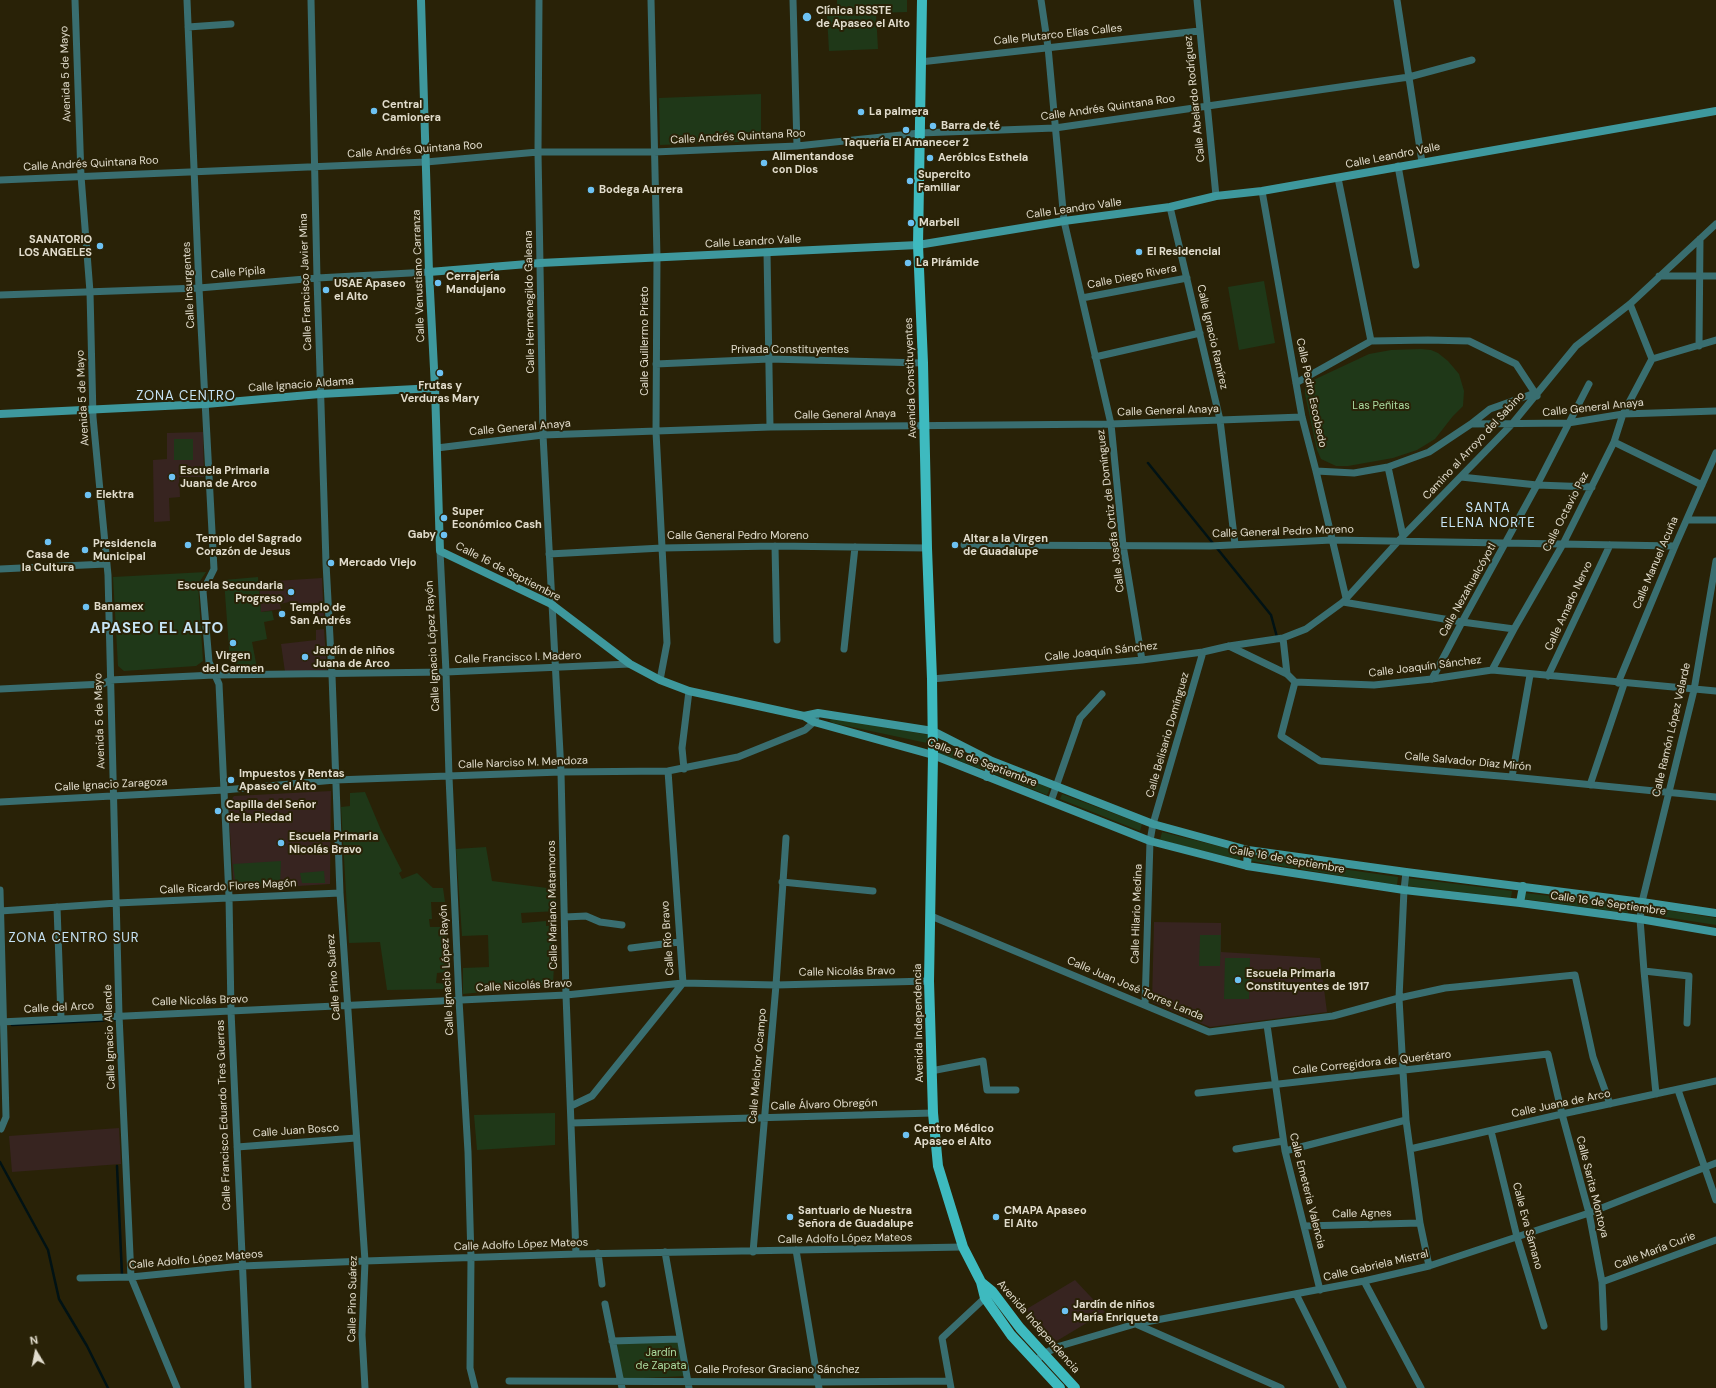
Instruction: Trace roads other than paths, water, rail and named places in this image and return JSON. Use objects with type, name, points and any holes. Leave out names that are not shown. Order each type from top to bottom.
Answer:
[{"type":"main road","name":"Avenida Constituyentes","points":[[922,0],[918,245],[925,425],[933,755]]},
{"type":"main road","name":"Avenida Independencia","points":[[933,755],[929,981],[933,1113],[938,1166],[962,1247],[981,1282],[1011,1335],[1060,1388]]},
{"type":"main road","name":"Avenida Independencia","points":[[988,1294],[1076,1388]]},
{"type":"street","name":"Avenida 5 de Mayo","points":[[74,0],[81,176],[90,292],[93,410],[108,576],[113,795]]},
{"type":"street","name":"Calle Insurgentes","points":[[187,0],[199,288],[214,570]]},
{"type":"street","name":"Calle Francisco Javier Mina","points":[[311,0],[320,394],[326,563]]},
{"type":"street","name":"Calle Venustiano Carranza","points":[[421,0],[429,272],[435,388],[440,551]]},
{"type":"street","name":"Calle Hermenegildo Galeana","points":[[539,0],[538,152],[540,264],[544,435],[551,604]]},
{"type":"street","name":"Calle Guillermo Prieto","points":[[651,0],[657,257],[656,432],[667,643],[660,680]]},
{"type":"street","points":[[793,0],[797,146]]},
{"type":"street","name":"Calle Josefa Ortiz de Domínguez","points":[[1042,0],[1048,47],[1064,221],[1111,424],[1124,545],[1142,660]]},
{"type":"street","name":"Calle Abelardo Rodríguez","points":[[1197,0],[1206,106],[1216,196]]},
{"type":"street","points":[[1397,0],[1422,162]]},
{"type":"street","points":[[188,27],[231,24]]},
{"type":"street","name":"Calle Plutarco Elías Calles","points":[[920,62],[1199,31]]},
{"type":"street","name":"Calle Andrés Quintana Roo","points":[[0,180],[195,170],[426,162],[538,152],[654,152],[797,146],[920,133],[1055,128],[1409,77],[1472,60]]},
{"type":"street","name":"Calle Leandro Valle","points":[[429,272],[657,257],[918,245],[1064,221],[1170,207],[1216,196],[1262,191],[1338,178],[1716,110]]},
{"type":"street","points":[[1398,166],[1416,265]]},
{"type":"street","points":[[1338,178],[1371,341]]},
{"type":"street","name":"Calle Pedro Escobedo","points":[[1262,191],[1302,417],[1316,471],[1345,600]]},
{"type":"street","name":"Calle Ignacio Ramírez","points":[[1170,207],[1220,420],[1235,544]]},
{"type":"street","name":"Camino al Arroyo del Sabino","points":[[1229,646],[1283,638],[1306,628],[1345,600],[1403,536],[1512,424],[1576,346],[1630,304],[1716,224]]},
{"type":"street","points":[[1699,346],[1700,239]]},
{"type":"street","points":[[768,252],[768,359],[770,427]]},
{"type":"street","name":"Calle Pípila","points":[[0,295],[199,288],[317,278],[429,272]]},
{"type":"street","points":[[1659,276],[1716,276]]},
{"type":"street","name":"Calle Diego Rivera","points":[[1082,298],[1187,278]]},
{"type":"street","points":[[1630,304],[1652,359],[1716,340]]},
{"type":"street","points":[[1095,357],[1200,334]]},
{"type":"street","points":[[1296,383],[1371,341],[1469,341],[1516,364],[1536,394],[1490,409],[1429,452],[1388,467],[1354,473],[1316,471]]},
{"type":"street","name":"Privada Constituyentes","points":[[656,364],[768,359],[923,363]]},
{"type":"street","name":"Calle Octavio Paz","points":[[1492,670],[1514,628],[1563,544],[1614,442],[1623,414],[1652,359]]},
{"type":"street","name":"Calle Nezahualcóyotl","points":[[1432,679],[1506,544],[1588,384]]},
{"type":"street","name":"Calle Ignacio Aldama","points":[[0,414],[206,404],[320,394],[435,388]]},
{"type":"street","name":"Calle General Anaya","points":[[1470,424],[1568,423],[1623,414],[1716,411]]},
{"type":"street","name":"Calle General Anaya","points":[[437,448],[544,435],[770,427],[1111,424],[1302,417]]},
{"type":"street","points":[[1614,442],[1702,485]]},
{"type":"street","name":"Calle Manuel Acuña","points":[[1590,785],[1621,683],[1675,546],[1716,453]]},
{"type":"street","points":[[1388,467],[1403,536]]},
{"type":"street","points":[[1462,477],[1537,485],[1592,487]]},
{"type":"street","points":[[1687,520],[1716,520]]},
{"type":"street","name":"Calle General Pedro Moreno","points":[[964,545],[1210,546],[1332,540],[1675,546]]},
{"type":"street","name":"Calle Amado Nervo","points":[[1548,676],[1610,545]]},
{"type":"street","points":[[775,546],[777,640]]},
{"type":"street","name":"Calle General Pedro Moreno","points":[[549,554],[662,548],[775,546],[927,548]]},
{"type":"street","points":[[844,648],[855,547]]},
{"type":"street","name":"Calle 16 de Septiembre","points":[[440,551],[551,604],[630,664],[660,680],[688,691],[804,716],[814,722],[933,755],[1150,841],[1246,866],[1404,890],[1520,903],[1640,919],[1716,932]]},
{"type":"street","name":"Calle Ignacio López Rayón","points":[[440,551],[459,1000],[468,1152],[472,1258],[470,1368],[475,1388]]},
{"type":"street","name":"Calle Ramón López Velarde","points":[[1656,1094],[1640,919],[1642,902],[1694,690],[1716,561]]},
{"type":"street","name":"Calle Pino Suárez","points":[[326,563],[332,675],[340,893],[365,1261],[362,1334],[365,1388]]},
{"type":"street","points":[[0,569],[106,564]]},
{"type":"street","name":"Calle Francisco Eduardo Tres Guerras","points":[[214,570],[203,591],[208,662],[219,684],[229,898],[231,1011],[248,1388]]},
{"type":"street","points":[[1345,600],[1462,622],[1514,628]]},
{"type":"street","name":"Calle Mariano Matamoros","points":[[551,604],[561,772],[566,995],[576,1254]]},
{"type":"street","points":[[1283,638],[1287,674]]},
{"type":"street","points":[[1229,646],[1287,674],[1295,682]]},
{"type":"street","name":"Calle Joaquín Sánchez","points":[[932,679],[1142,660],[1203,652],[1229,646]]},
{"type":"street","name":"Calle Belisario Domínguez","points":[[1153,824],[1203,652]]},
{"type":"street","name":"Calle Francisco I. Madero","points":[[0,689],[103,684],[110,680],[214,675],[332,675],[446,672],[630,664]]},
{"type":"street","name":"Calle Joaquín Sánchez","points":[[1295,682],[1374,685],[1432,679],[1492,670],[1530,675],[1716,691]]},
{"type":"street","points":[[1512,777],[1530,675]]},
{"type":"street","name":"Calle Salvador Díaz Mirón","points":[[1295,682],[1281,736],[1320,761],[1512,777],[1670,792],[1716,798]]},
{"type":"street","points":[[684,769],[682,748],[688,691]]},
{"type":"street","points":[[1051,801],[1080,718],[1102,694]]},
{"type":"street","points":[[814,722],[818,713]]},
{"type":"street","name":"Calle 16 de Septiembre","points":[[804,716],[818,713],[933,731],[992,761],[1153,824],[1248,850],[1716,913]]},
{"type":"street","name":"Calle Narciso M. Mendoza","points":[[224,790],[335,780],[561,772],[668,772],[738,757],[805,730],[814,722]]},
{"type":"street","points":[[987,776],[992,761]]},
{"type":"street","name":"Calle Río Bravo","points":[[571,1106],[592,1096],[683,983],[668,772]]},
{"type":"street","name":"Calle Ignacio Zaragoza","points":[[0,802],[224,790]]},
{"type":"street","name":"Calle Ignacio Allende","points":[[113,795],[119,1015],[131,1277],[177,1388]]},
{"type":"street","name":"Calle Hilario Medina","points":[[1145,1005],[1150,841],[1153,824]]},
{"type":"street","name":"Calle Melchor Ocampo","points":[[753,1252],[776,985],[786,838]]},
{"type":"street","points":[[1246,866],[1248,850]]},
{"type":"street","points":[[1406,872],[1399,998],[1402,1071],[1406,1120],[1420,1224],[1429,1266]]},
{"type":"street","points":[[782,882],[873,891]]},
{"type":"street","points":[[1520,903],[1523,886]]},
{"type":"street","points":[[0,890],[2,1021],[6,1117],[1,1129]]},
{"type":"street","name":"Calle Ricardo Flores Magón","points":[[1,911],[116,903],[340,893]]},
{"type":"street","points":[[57,907],[61,1018]]},
{"type":"street","points":[[564,917],[586,916],[600,922],[622,925]]},
{"type":"street","name":"Calle Juan José Torres Landa","points":[[931,916],[1209,1032],[1333,1016],[1399,998],[1445,988],[1576,975],[1593,1057],[1610,1104]]},
{"type":"street","points":[[631,948],[679,942]]},
{"type":"street","points":[[1644,971],[1689,976],[1687,1024]]},
{"type":"street","name":"Calle Nicolás Bravo","points":[[119,1015],[566,995],[683,983],[776,985],[929,981]]},
{"type":"street","name":"Calle del Arco","points":[[2,1021],[119,1015]]},
{"type":"street","name":"Calle Emeteria Valencia","points":[[1267,1025],[1284,1151],[1320,1290]]},
{"type":"street","name":"Calle Corregidora de Querétaro","points":[[1198,1093],[1548,1054]]},
{"type":"street","name":"Calle Sarita Montoya","points":[[1548,1054],[1562,1114],[1590,1213],[1602,1282],[1604,1327]]},
{"type":"street","points":[[931,1071],[983,1061],[987,1090],[1016,1090]]},
{"type":"street","name":"Calle Juana de Arco","points":[[1410,1149],[1716,1081]]},
{"type":"street","points":[[1678,1090],[1716,1200]]},
{"type":"street","name":"Calle Álvaro Obregón","points":[[571,1123],[933,1113]]},
{"type":"street","points":[[1284,1151],[1406,1120]]},
{"type":"street","name":"Calle Eva Sámano","points":[[1491,1131],[1517,1237],[1544,1326]]},
{"type":"street","name":"Calle Juan Bosco","points":[[237,1147],[356,1138]]},
{"type":"street","points":[[1236,1149],[1283,1142]]},
{"type":"street","name":"Calle Gabriela Mistral","points":[[1035,1362],[1043,1354],[1060,1346],[1135,1324],[1320,1290],[1429,1266],[1590,1213],[1716,1164]]},
{"type":"street","name":"Calle Agnes","points":[[1304,1226],[1420,1224]]},
{"type":"street","name":"Calle María Curie","points":[[1602,1282],[1716,1240]]},
{"type":"street","name":"Calle Adolfo López Mateos","points":[[80,1278],[131,1277],[242,1266],[365,1261],[598,1253],[753,1252],[962,1247]]},
{"type":"street","points":[[796,1250],[819,1385]]},
{"type":"street","points":[[665,1252],[688,1385]]},
{"type":"street","points":[[598,1253],[602,1284]]},
{"type":"street","points":[[1364,1281],[1421,1388]]},
{"type":"street","points":[[950,1384],[942,1338],[988,1294]]},
{"type":"street","points":[[1296,1294],[1343,1388]]},
{"type":"street","points":[[605,1304],[621,1384]]},
{"type":"street","points":[[1135,1324],[1281,1388]]},
{"type":"street","points":[[612,1341],[680,1339]]},
{"type":"street","name":"Calle Profesor Graciano Sánchez","points":[[509,1381],[688,1385],[950,1384]]},
{"type":"waterway","points":[[1148,463],[1271,615],[1277,637]]},
{"type":"waterway","points":[[12,1025],[115,1020]]},
{"type":"waterway","points":[[0,1162],[48,1250],[59,1299],[87,1346],[108,1388]]},
{"type":"waterway","points":[[117,1166],[122,1275]]},
{"type":"place","name":"Clínica ISSSTE de Apaseo el Alto","points":[[807,17]]},
{"type":"place","name":"Central Camionera","points":[[374,111]]},
{"type":"place","name":"La palmera","points":[[861,112]]},
{"type":"place","name":"Barra de té","points":[[933,126]]},
{"type":"place","name":"Taquería El Amanecer 2","points":[[906,130]]},
{"type":"place","name":"Aeróbics Esthela","points":[[930,158]]},
{"type":"place","name":"Alimentandose con Dios","points":[[764,163]]},
{"type":"place","name":"Supercito Familiar","points":[[910,181]]},
{"type":"place","name":"Bodega Aurrera","points":[[591,190]]},
{"type":"place","name":"Marbeli","points":[[911,223]]},
{"type":"place","name":"SANATORIO LOS ANGELES","points":[[100,246]]},
{"type":"place","name":"El Residencial","points":[[1139,252]]},
{"type":"place","name":"La Pirámide","points":[[908,263]]},
{"type":"place","name":"Cerrajería Mandujano","points":[[438,283]]},
{"type":"place","name":"USAE Apaseo el Alto","points":[[326,290]]},
{"type":"place","name":"Frutas y Verduras Mary","points":[[440,373]]},
{"type":"place","name":"Escuela Primaria Juana de Arco","points":[[172,477]]},
{"type":"place","name":"Elektra","points":[[88,495]]},
{"type":"place","name":"Super Económico Cash","points":[[444,518]]},
{"type":"place","name":"Gaby","points":[[444,535]]},
{"type":"place","name":"Casa de la Cultura","points":[[48,542]]},
{"type":"place","name":"Templo del Sagrado Corazón de Jesus","points":[[188,545]]},
{"type":"place","name":"Altar a la Virgen de Guadalupe","points":[[955,545]]},
{"type":"place","name":"Presidencia Municipal","points":[[85,550]]},
{"type":"place","name":"Mercado Viejo","points":[[331,563]]},
{"type":"place","name":"Escuela Secundaria Progreso","points":[[291,592]]},
{"type":"place","name":"Banamex","points":[[86,607]]},
{"type":"place","name":"Templo de San Andrés","points":[[282,614]]},
{"type":"place","name":"Virgen del Carmen","points":[[233,643]]},
{"type":"place","name":"Jardín de niños Juana de Arco","points":[[305,657]]},
{"type":"place","name":"Impuestos y Rentas Apaseo el Alto","points":[[231,780]]},
{"type":"place","name":"Capilla del Señor de la Piedad","points":[[218,811]]},
{"type":"place","name":"Escuela Primaria Nicolás Bravo","points":[[281,843]]},
{"type":"place","name":"Escuela Primaria Constituyentes de 1917","points":[[1238,980]]},
{"type":"place","name":"Centro Médico Apaseo el Alto","points":[[906,1135]]},
{"type":"place","name":"Santuario de Nuestra Señora de Guadalupe","points":[[790,1217]]},
{"type":"place","name":"CMAPA Apaseo El Alto","points":[[996,1217]]},
{"type":"place","name":"Jardín de niños María Enriqueta","points":[[1065,1311]]},
{"type":"district","name":"ZONA CENTRO","points":[[186,397]]},
{"type":"district","name":"SANTA ELENA NORTE","points":[[1488,516]]},
{"type":"district","name":"APASEO EL ALTO","points":[[157,629]]},
{"type":"district","name":"ZONA CENTRO SUR","points":[[74,939]]},
{"type":"park label","name":"Las Peñitas","points":[[1381,406]]},
{"type":"park label","name":"Jardín de Zapata","points":[[661,1359]]}]
